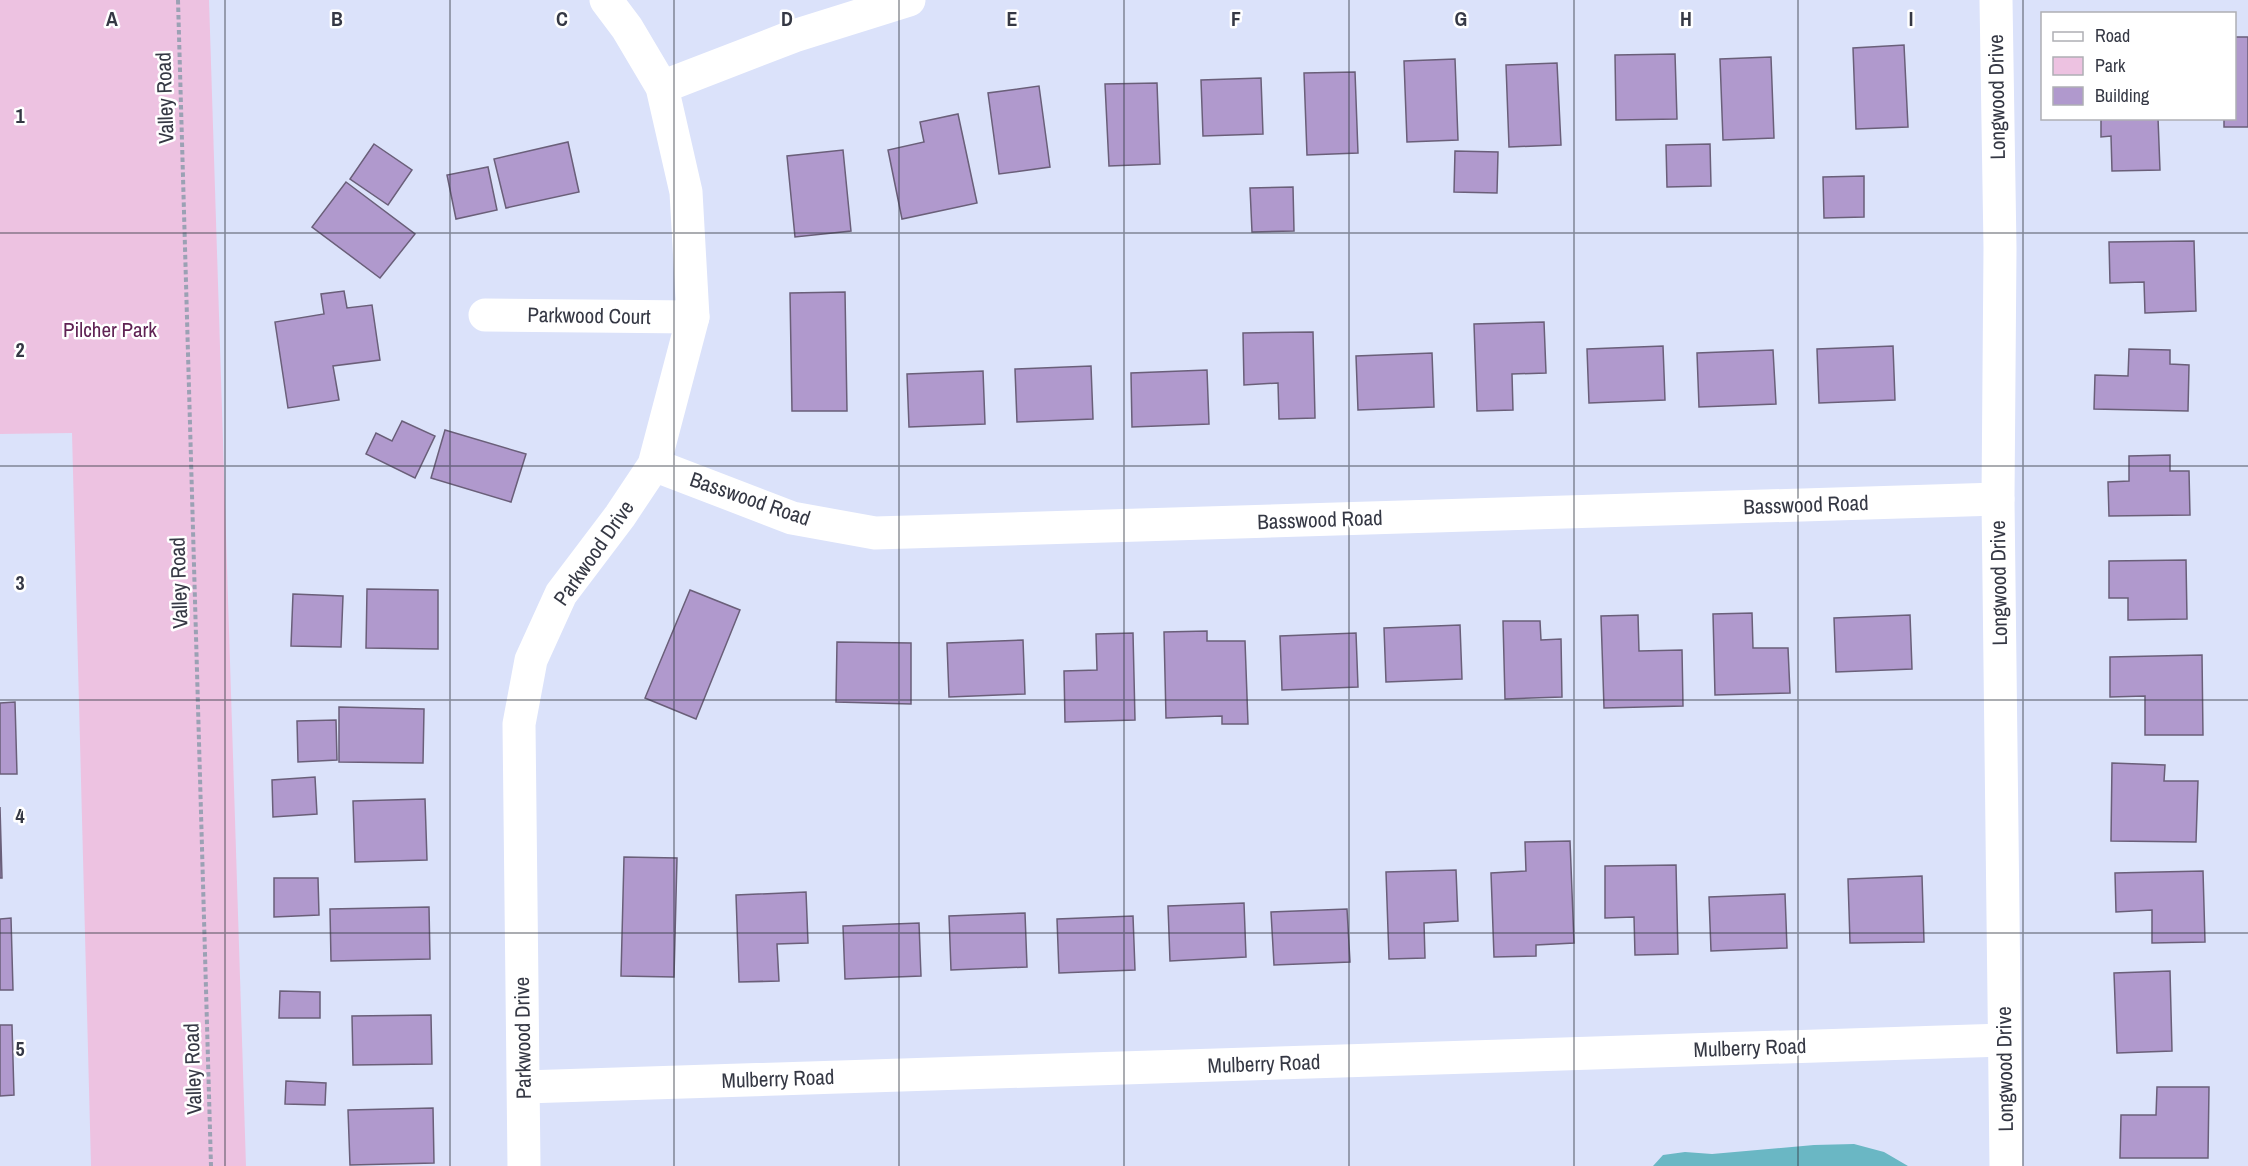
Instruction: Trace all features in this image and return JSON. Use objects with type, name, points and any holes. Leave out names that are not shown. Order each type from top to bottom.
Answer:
[{"type":"street","name":"Parkwood Drive","points":[[524,1166],[519,724],[531,660],[561,594],[620,516],[654,465],[693,318],[686,192],[662,87],[627,28],[606,0]]},
{"type":"street","points":[[662,87],[794,36],[909,0]]},
{"type":"street","name":"Longwood Drive","points":[[1996,0],[2000,248],[1998,499],[2006,1166]]},
{"type":"street","name":"Parkwood Court","points":[[485,315],[693,318]]},
{"type":"street","name":"Basswood Road","points":[[654,465],[792,518],[875,533],[1998,499]]},
{"type":"street","name":"Mulberry Road","points":[[524,1087],[2004,1040]]},
{"type":"path","name":"Valley Road","points":[[178,0],[211,1166]]},
{"type":"green space","name":"Pilcher Park","points":[[0,0],[209,0],[246,1166],[91,1166],[72,433],[0,434]]},
{"type":"shaded area","points":[[1854,1144],[1884,1152],[1908,1166],[1653,1166],[1663,1155],[1685,1152],[1712,1154],[1814,1145]]},
{"type":"building","points":[[2236,37],[2248,37],[2248,127],[2224,127],[2224,120],[2236,120]]},
{"type":"building","points":[[1904,45],[1908,127],[1856,129],[1853,48]]},
{"type":"building","points":[[1675,54],[1677,119],[1616,120],[1615,55]]},
{"type":"building","points":[[1771,57],[1774,138],[1723,140],[1720,59]]},
{"type":"building","points":[[1455,59],[1458,140],[1407,142],[1404,61]]},
{"type":"building","points":[[1557,63],[1561,145],[1509,147],[1506,65]]},
{"type":"building","points":[[1355,72],[1358,153],[1307,155],[1304,73]]},
{"type":"building","points":[[1261,78],[1263,134],[1203,136],[1201,80]]},
{"type":"building","points":[[1157,83],[1160,164],[1109,166],[1105,84]]},
{"type":"building","points":[[1039,86],[1050,167],[999,174],[988,93]]},
{"type":"building","points":[[958,114],[977,203],[902,219],[888,150],[924,142],[920,122]]},
{"type":"building","points":[[2101,120],[2158,120],[2160,170],[2112,171],[2111,136],[2101,137]]},
{"type":"building","points":[[568,142],[579,192],[506,208],[494,159]]},
{"type":"building","points":[[374,144],[412,170],[388,205],[350,179]]},
{"type":"building","points":[[1710,144],[1711,186],[1667,187],[1666,145]]},
{"type":"building","points":[[843,150],[851,231],[795,237],[787,156]]},
{"type":"building","points":[[1455,151],[1498,152],[1497,193],[1454,192]]},
{"type":"building","points":[[488,167],[497,210],[456,219],[447,175]]},
{"type":"building","points":[[1864,176],[1864,217],[1824,218],[1823,177]]},
{"type":"building","points":[[346,182],[415,234],[380,278],[312,227]]},
{"type":"building","points":[[1293,187],[1294,231],[1252,232],[1250,188]]},
{"type":"building","points":[[2194,241],[2196,311],[2145,313],[2144,282],[2110,283],[2109,242]]},
{"type":"building","points":[[344,291],[347,308],[372,305],[380,360],[333,366],[339,400],[288,408],[275,322],[324,314],[321,294]]},
{"type":"building","points":[[845,292],[847,411],[792,411],[790,293]]},
{"type":"building","points":[[1544,322],[1546,373],[1512,374],[1513,410],[1477,411],[1474,324]]},
{"type":"building","points":[[1313,332],[1315,418],[1279,419],[1278,383],[1244,385],[1243,333]]},
{"type":"building","points":[[1663,346],[1665,400],[1589,403],[1587,349]]},
{"type":"building","points":[[1893,346],[1895,400],[1819,403],[1817,349]]},
{"type":"building","points":[[2129,349],[2170,350],[2170,364],[2189,365],[2188,411],[2094,409],[2095,375],[2128,376]]},
{"type":"building","points":[[1773,350],[1776,404],[1699,407],[1697,353]]},
{"type":"building","points":[[1432,353],[1434,407],[1358,410],[1356,356]]},
{"type":"building","points":[[1091,366],[1093,419],[1017,422],[1015,369]]},
{"type":"building","points":[[1207,370],[1209,424],[1132,427],[1131,373]]},
{"type":"building","points":[[983,371],[985,424],[909,427],[907,374]]},
{"type":"building","points":[[402,421],[435,436],[415,478],[366,454],[376,433],[392,441]]},
{"type":"building","points":[[445,430],[526,454],[511,502],[431,478]]},
{"type":"building","points":[[2170,455],[2170,471],[2189,471],[2190,515],[2109,516],[2108,482],[2129,481],[2129,456]]},
{"type":"building","points":[[2186,560],[2187,619],[2128,620],[2128,598],[2109,598],[2109,561]]},
{"type":"building","points":[[367,589],[438,590],[438,649],[366,648]]},
{"type":"building","points":[[690,590],[740,610],[696,719],[645,698]]},
{"type":"building","points":[[293,594],[343,596],[341,647],[291,646]]},
{"type":"building","points":[[1752,613],[1753,648],[1788,648],[1790,693],[1715,695],[1713,614]]},
{"type":"building","points":[[1638,615],[1639,651],[1682,650],[1683,706],[1604,708],[1601,616]]},
{"type":"building","points":[[1910,615],[1912,669],[1836,672],[1834,618]]},
{"type":"building","points":[[1503,621],[1540,621],[1541,640],[1561,639],[1562,697],[1505,699]]},
{"type":"building","points":[[1460,625],[1462,679],[1386,682],[1384,628]]},
{"type":"building","points":[[1207,631],[1207,641],[1245,641],[1248,724],[1222,724],[1222,716],[1166,718],[1164,632]]},
{"type":"building","points":[[1133,633],[1135,720],[1065,722],[1064,671],[1097,670],[1096,634]]},
{"type":"building","points":[[1356,633],[1358,687],[1282,690],[1280,636]]},
{"type":"building","points":[[1023,640],[1025,694],[949,697],[947,643]]},
{"type":"building","points":[[837,642],[911,643],[911,704],[836,702]]},
{"type":"building","points":[[2202,655],[2203,735],[2145,735],[2145,696],[2110,697],[2110,657]]},
{"type":"building","points":[[15,702],[17,774],[0,774],[0,703]]},
{"type":"building","points":[[339,707],[424,709],[423,763],[339,762]]},
{"type":"building","points":[[336,720],[337,760],[298,762],[297,721]]},
{"type":"building","points":[[2112,763],[2165,765],[2164,781],[2198,781],[2196,842],[2111,841]]},
{"type":"building","points":[[315,777],[317,814],[273,817],[272,780]]},
{"type":"building","points":[[425,799],[427,860],[355,862],[353,801]]},
{"type":"building","points":[[0,807],[2,878],[0,878]]},
{"type":"building","points":[[1570,841],[1574,943],[1536,945],[1536,956],[1494,957],[1491,873],[1526,871],[1525,842]]},
{"type":"building","points":[[624,857],[677,858],[674,977],[621,976]]},
{"type":"building","points":[[1676,865],[1678,954],[1635,955],[1634,917],[1605,918],[1605,866]]},
{"type":"building","points":[[1456,870],[1458,921],[1424,923],[1425,958],[1389,959],[1386,872]]},
{"type":"building","points":[[2203,871],[2205,942],[2152,943],[2152,910],[2116,912],[2115,873]]},
{"type":"building","points":[[1922,876],[1924,942],[1850,943],[1848,879]]},
{"type":"building","points":[[274,878],[318,878],[319,915],[274,917]]},
{"type":"building","points":[[806,892],[808,943],[777,944],[779,981],[739,982],[736,895]]},
{"type":"building","points":[[1785,894],[1787,948],[1711,951],[1709,897]]},
{"type":"building","points":[[1244,903],[1246,957],[1170,961],[1168,906]]},
{"type":"building","points":[[429,907],[430,959],[331,961],[330,909]]},
{"type":"building","points":[[1347,909],[1350,962],[1274,965],[1271,912]]},
{"type":"building","points":[[1025,913],[1027,967],[951,970],[949,916]]},
{"type":"building","points":[[1133,916],[1135,970],[1059,973],[1057,919]]},
{"type":"building","points":[[11,918],[13,990],[0,990],[0,919]]},
{"type":"building","points":[[919,923],[921,976],[845,979],[843,926]]},
{"type":"building","points":[[2170,971],[2172,1051],[2117,1053],[2114,973]]},
{"type":"building","points":[[280,991],[320,992],[320,1018],[279,1018]]},
{"type":"building","points":[[431,1015],[432,1064],[353,1065],[352,1016]]},
{"type":"building","points":[[0,1025],[12,1025],[14,1095],[0,1096]]},
{"type":"building","points":[[286,1081],[326,1083],[325,1105],[285,1104]]},
{"type":"building","points":[[2157,1087],[2209,1087],[2208,1158],[2120,1158],[2121,1115],[2156,1115]]},
{"type":"building","points":[[433,1108],[434,1163],[350,1165],[348,1110]]}]
